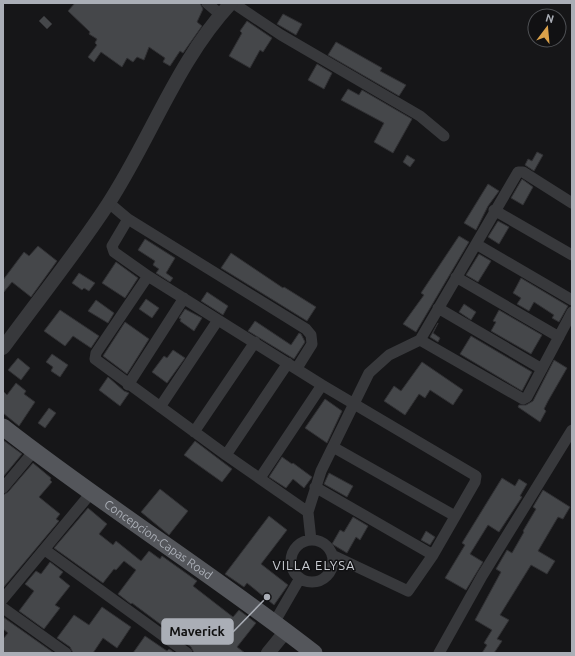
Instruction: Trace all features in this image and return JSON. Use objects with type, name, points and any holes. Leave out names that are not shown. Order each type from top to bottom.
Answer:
[{"type":"main road","name":"Concepcion-Capas Road","points":[[3,427],[91,493],[280,627],[314,653]]},
{"type":"street","points":[[207,3],[221,14]]},
{"type":"street","points":[[3,348],[109,203],[187,63],[221,14],[232,3],[288,39],[416,113],[431,123],[444,136]]},
{"type":"street","points":[[311,540],[308,512],[315,487],[369,373],[379,362],[389,355],[420,340],[494,210],[518,172],[520,171],[572,203]]},
{"type":"street","points":[[109,203],[128,218],[306,329],[311,335],[312,344],[293,366],[226,455]]},
{"type":"street","points":[[494,210],[572,255]]},
{"type":"street","points":[[128,218],[112,249],[148,276],[322,385],[474,474],[477,479],[433,555],[414,584],[406,591],[332,555]]},
{"type":"street","points":[[476,244],[572,300]]},
{"type":"street","points":[[148,276],[96,353],[95,359],[128,385],[308,512]]},
{"type":"street","points":[[456,277],[559,337]]},
{"type":"street","points":[[128,385],[184,298]]},
{"type":"street","points":[[438,308],[542,369]]},
{"type":"street","points":[[420,340],[520,399],[528,397],[572,312]]},
{"type":"street","points":[[160,407],[218,320]]},
{"type":"street","points":[[194,432],[255,342]]},
{"type":"street","points":[[260,478],[322,385]]},
{"type":"street","points":[[439,653],[482,576],[572,430]]},
{"type":"street","points":[[333,447],[455,516]]},
{"type":"street","points":[[3,488],[34,451]]},
{"type":"street","points":[[315,487],[433,555]]},
{"type":"street","points":[[3,599],[91,493]]},
{"type":"street","points":[[311,540],[321,542],[328,548],[332,555],[333,565],[330,573],[324,579],[316,582],[308,582],[300,578],[294,572],[291,564],[292,555],[296,547],[303,542],[311,540]]},
{"type":"street","points":[[45,550],[187,653]]},
{"type":"street","points":[[268,653],[300,578]]},
{"type":"street","points":[[3,608],[66,653]]},
{"type":"building","points":[[75,3],[200,3],[203,9],[197,22],[202,26],[183,53],[180,51],[170,66],[163,62],[165,58],[149,47],[144,60],[137,57],[133,62],[127,58],[122,67],[101,52],[94,62],[88,57],[97,45],[95,43],[97,39],[89,34],[90,32],[68,11]]},
{"type":"building","points":[[283,14],[302,24],[296,35],[277,24]]},
{"type":"building","points":[[44,16],[52,24],[47,29],[39,21]]},
{"type":"building","points":[[247,21],[272,38],[263,52],[260,50],[250,68],[229,56],[242,33],[240,31]]},
{"type":"building","points":[[336,42],[382,68],[380,71],[406,85],[399,96],[328,55]]},
{"type":"building","points":[[317,64],[332,73],[324,89],[308,80]]},
{"type":"building","points":[[348,89],[359,95],[362,90],[412,119],[393,153],[374,142],[384,123],[341,100]]},
{"type":"building","points":[[537,152],[543,155],[534,171],[525,165],[528,159],[532,161]]},
{"type":"building","points":[[407,155],[415,160],[410,167],[403,162]]},
{"type":"building","points":[[522,179],[533,187],[523,205],[511,198]]},
{"type":"building","points":[[488,184],[499,191],[488,206],[476,230],[464,223]]},
{"type":"building","points":[[498,221],[509,227],[499,244],[488,237]]},
{"type":"building","points":[[459,236],[469,242],[416,332],[403,324],[424,295],[421,293]]},
{"type":"building","points":[[145,239],[175,258],[166,273],[173,278],[170,282],[156,273],[159,269],[153,265],[155,261],[138,250]]},
{"type":"building","points":[[38,246],[57,261],[31,297],[12,282],[3,293],[3,280],[24,252],[29,256]]},
{"type":"building","points":[[231,253],[283,288],[284,287],[316,307],[307,321],[221,268]]},
{"type":"building","points":[[479,254],[491,261],[478,282],[466,275]]},
{"type":"building","points":[[116,262],[138,278],[125,298],[102,283]]},
{"type":"building","points":[[79,273],[95,283],[89,291],[84,288],[82,290],[72,283]]},
{"type":"building","points":[[521,278],[568,306],[559,322],[552,318],[554,315],[534,302],[529,311],[517,304],[521,298],[513,293]]},
{"type":"building","points":[[207,292],[228,306],[223,315],[201,301]]},
{"type":"building","points":[[146,299],[159,308],[152,318],[139,309]]},
{"type":"building","points":[[96,300],[114,313],[108,323],[88,311]]},
{"type":"building","points":[[464,304],[476,312],[471,320],[459,312]]},
{"type":"building","points":[[185,309],[202,318],[194,331],[180,321],[181,319],[179,318]]},
{"type":"building","points":[[60,310],[99,336],[91,348],[73,336],[65,346],[44,331]]},
{"type":"building","points":[[499,310],[542,335],[531,354],[491,331],[496,322],[493,321]]},
{"type":"building","points":[[255,321],[291,345],[299,333],[301,334],[305,342],[294,359],[248,331]]},
{"type":"building","points":[[125,322],[149,339],[127,374],[103,356]]},
{"type":"building","points":[[438,323],[433,333],[440,338],[438,342],[430,337]]},
{"type":"building","points":[[471,336],[532,372],[522,391],[460,354]]},
{"type":"building","points":[[173,350],[185,358],[167,383],[152,372],[164,356],[167,358]]},
{"type":"building","points":[[52,354],[68,365],[60,377],[51,371],[53,367],[46,362]]},
{"type":"building","points":[[18,358],[30,368],[21,380],[8,370]]},
{"type":"building","points":[[554,360],[567,368],[544,409],[546,411],[540,422],[518,407],[519,405],[526,405],[533,401]]},
{"type":"building","points":[[422,362],[463,390],[453,405],[430,390],[425,398],[419,394],[405,415],[384,401],[394,386],[401,391]]},
{"type":"building","points":[[108,377],[124,391],[129,393],[120,406],[99,390]]},
{"type":"building","points":[[16,383],[26,391],[24,394],[35,402],[19,426],[3,413],[3,391],[7,395]]},
{"type":"building","points":[[325,399],[342,411],[327,443],[305,428]]},
{"type":"building","points":[[49,408],[56,413],[45,428],[38,423]]},
{"type":"building","points":[[3,440],[22,454],[3,477]]},
{"type":"building","points":[[195,441],[232,469],[222,482],[184,455]]},
{"type":"building","points":[[282,457],[312,477],[304,488],[293,479],[286,488],[269,477]]},
{"type":"building","points":[[33,463],[51,478],[50,480],[52,482],[39,497],[60,514],[56,519],[59,521],[3,588],[3,495],[8,492]]},
{"type":"building","points":[[329,473],[353,486],[347,497],[324,484]]},
{"type":"building","points":[[502,478],[515,486],[519,479],[527,484],[520,496],[522,497],[499,532],[488,525],[470,554],[483,562],[466,590],[445,578],[465,545],[462,543]]},
{"type":"building","points":[[160,489],[188,511],[169,535],[141,512]]},
{"type":"building","points":[[543,490],[570,507],[563,519],[558,517],[538,551],[555,561],[547,574],[531,565],[500,615],[509,620],[497,639],[502,641],[494,653],[482,653],[487,645],[484,643],[492,630],[475,620],[501,572],[496,569],[507,550],[512,553],[536,509],[533,507]]},
{"type":"building","points":[[88,508],[107,524],[99,534],[113,545],[116,541],[141,561],[149,551],[160,559],[162,556],[197,581],[193,586],[233,617],[239,610],[256,623],[237,647],[245,653],[194,653],[191,647],[118,594],[136,570],[124,561],[116,570],[114,569],[103,583],[54,548]]},
{"type":"building","points":[[269,516],[287,530],[261,564],[288,585],[274,605],[247,583],[244,587],[225,574]]},
{"type":"building","points":[[353,517],[368,526],[360,540],[356,537],[347,553],[332,544],[340,530],[344,532]]},
{"type":"building","points":[[426,531],[435,537],[430,545],[421,540]]},
{"type":"building","points":[[50,562],[63,572],[59,577],[70,586],[55,605],[60,608],[44,629],[19,611],[34,591],[25,584],[36,571],[41,574]]},
{"type":"building","points":[[102,607],[131,627],[117,648],[103,638],[93,653],[73,653],[70,647],[57,638],[74,615],[89,625]]},
{"type":"building","points":[[3,617],[54,653],[3,653],[3,639],[8,633],[3,629]]},
{"type":"building","points":[[145,636],[167,651],[169,649],[175,653],[133,653]]},
{"type":"place","name":"Maverick","points":[[267,597]]},
{"type":"district","name":"VILLA ELYSA","points":[[314,565]]}]
